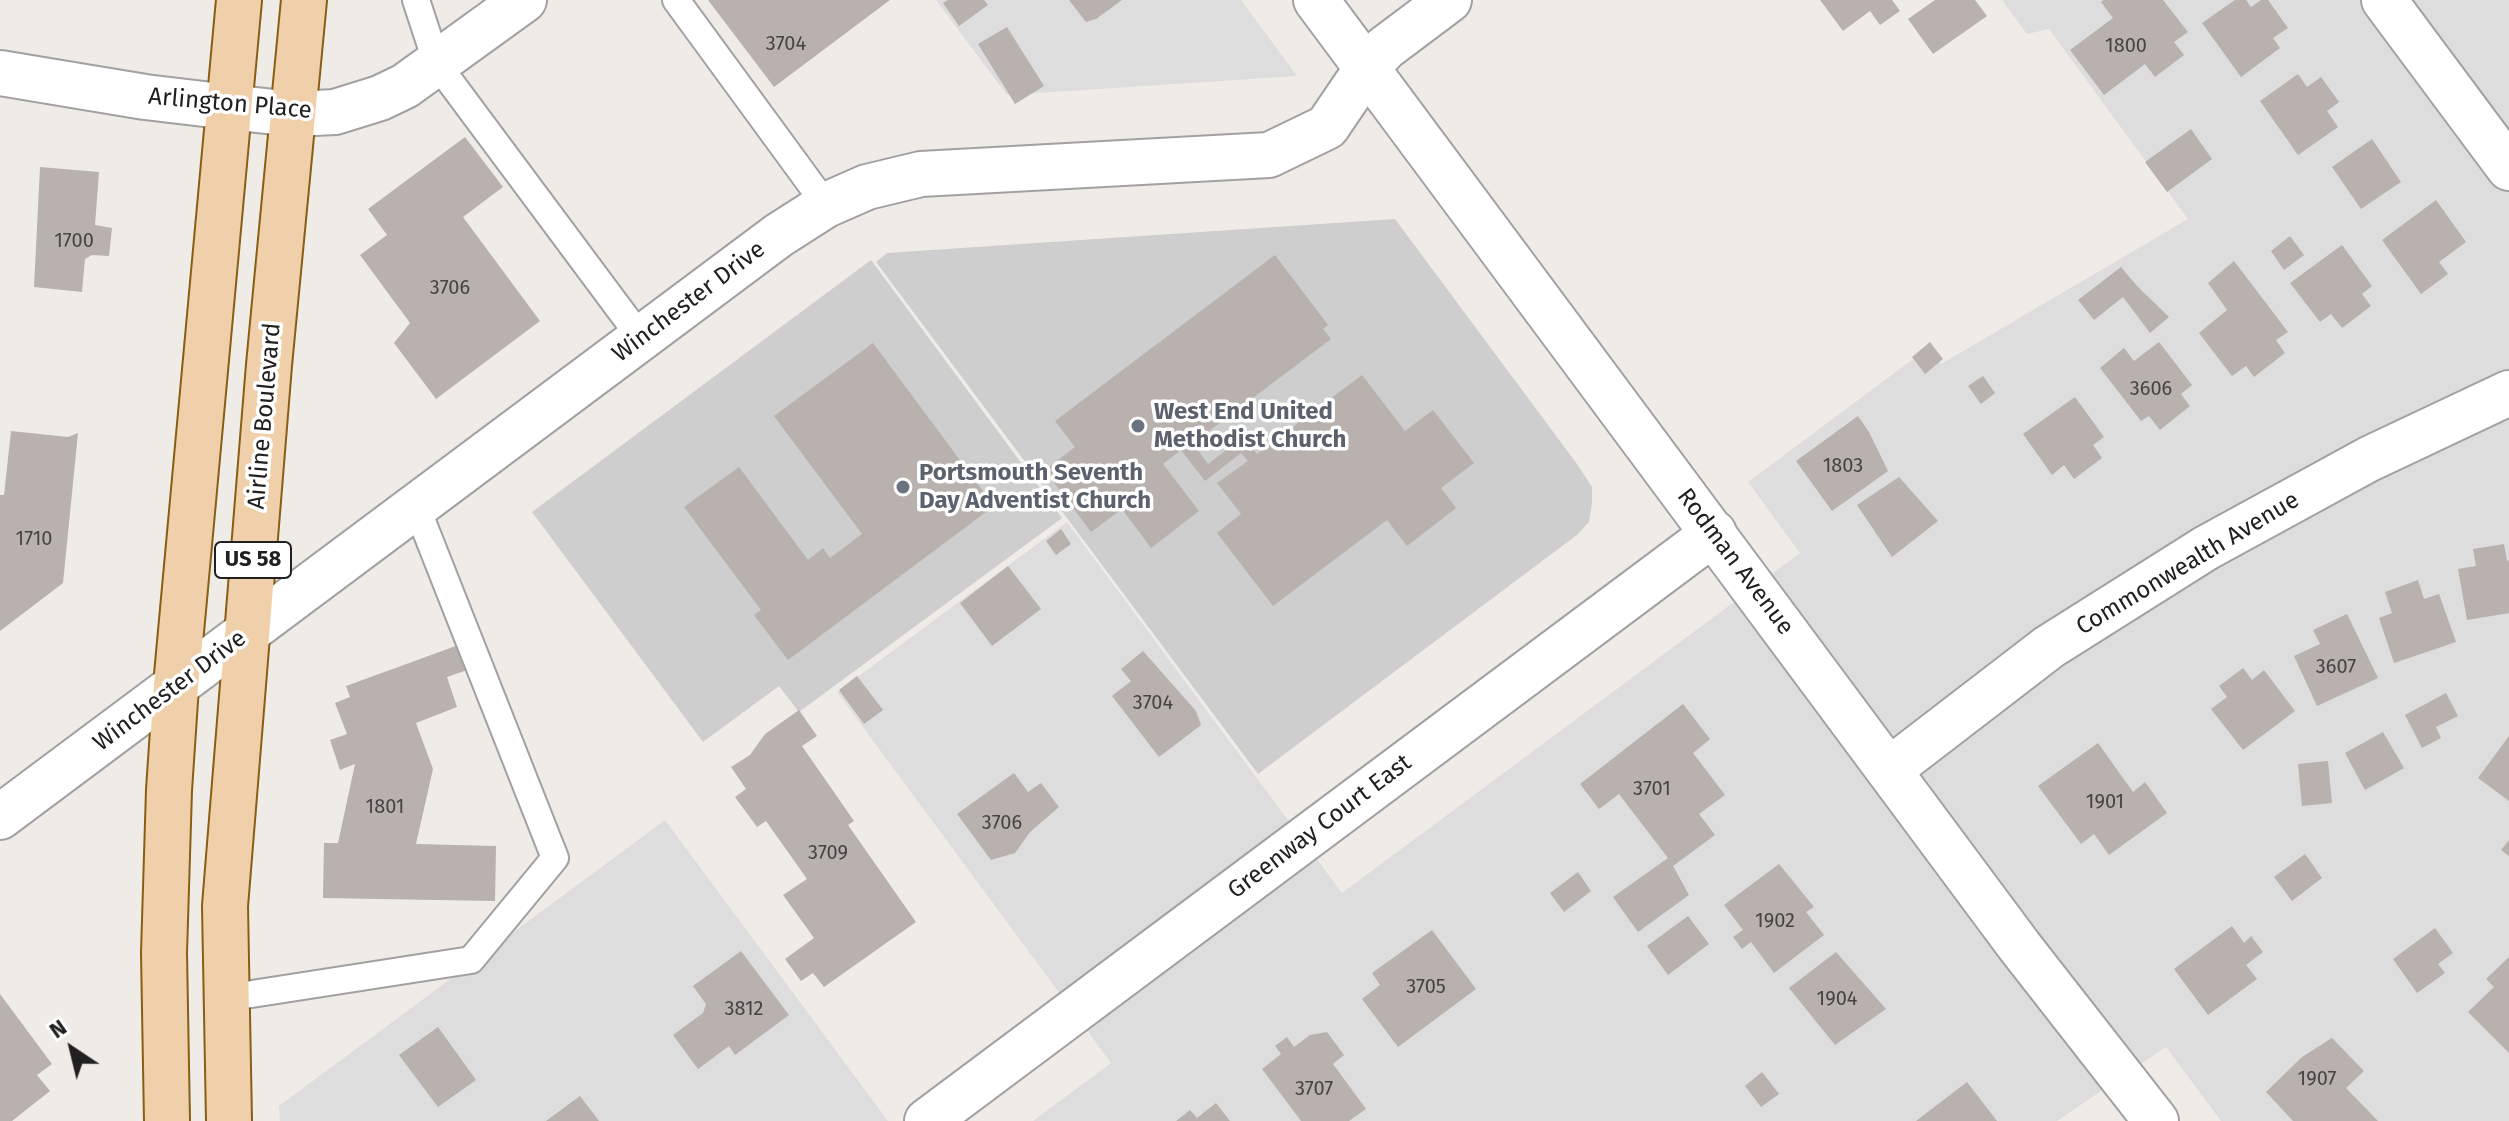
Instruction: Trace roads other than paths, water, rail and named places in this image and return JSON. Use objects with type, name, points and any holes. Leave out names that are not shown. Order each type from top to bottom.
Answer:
[{"type":"main road","name":"US 58","points":[[167,1121],[164,953],[169,790],[239,0]]},
{"type":"main road","name":"Airline Boulevard","points":[[229,1121],[225,906],[269,365],[304,0]]},
{"type":"street","name":"Arlington Place","points":[[0,73],[145,97],[229,107],[293,114],[335,112],[380,98],[405,86],[524,0]]},
{"type":"street","name":"Rodman Avenue","points":[[1316,0],[2152,1120]]},
{"type":"street","name":"Winchester Drive","points":[[0,817],[779,235],[826,205],[867,187],[921,174],[1269,155],[1327,127],[1367,68],[1385,48],[1449,0]]},
{"type":"street","points":[[2384,0],[2509,168]]},
{"type":"street","name":"Commonwealth Avenue","points":[[1889,770],[2049,647],[2206,548],[2369,459],[2509,393]]},
{"type":"street","name":"Greenway Court East","points":[[927,1121],[1714,533]]},
{"type":"lane","points":[[416,0],[437,64],[641,338]]},
{"type":"lane","points":[[676,0],[826,205]]},
{"type":"lane","points":[[226,998],[471,960],[555,858],[416,506]]},
{"type":"place","name":"West End United Methodist Church","points":[[1138,426]]},
{"type":"place","name":"Portsmouth Seventh Day Adventist Church","points":[[903,487]]}]
